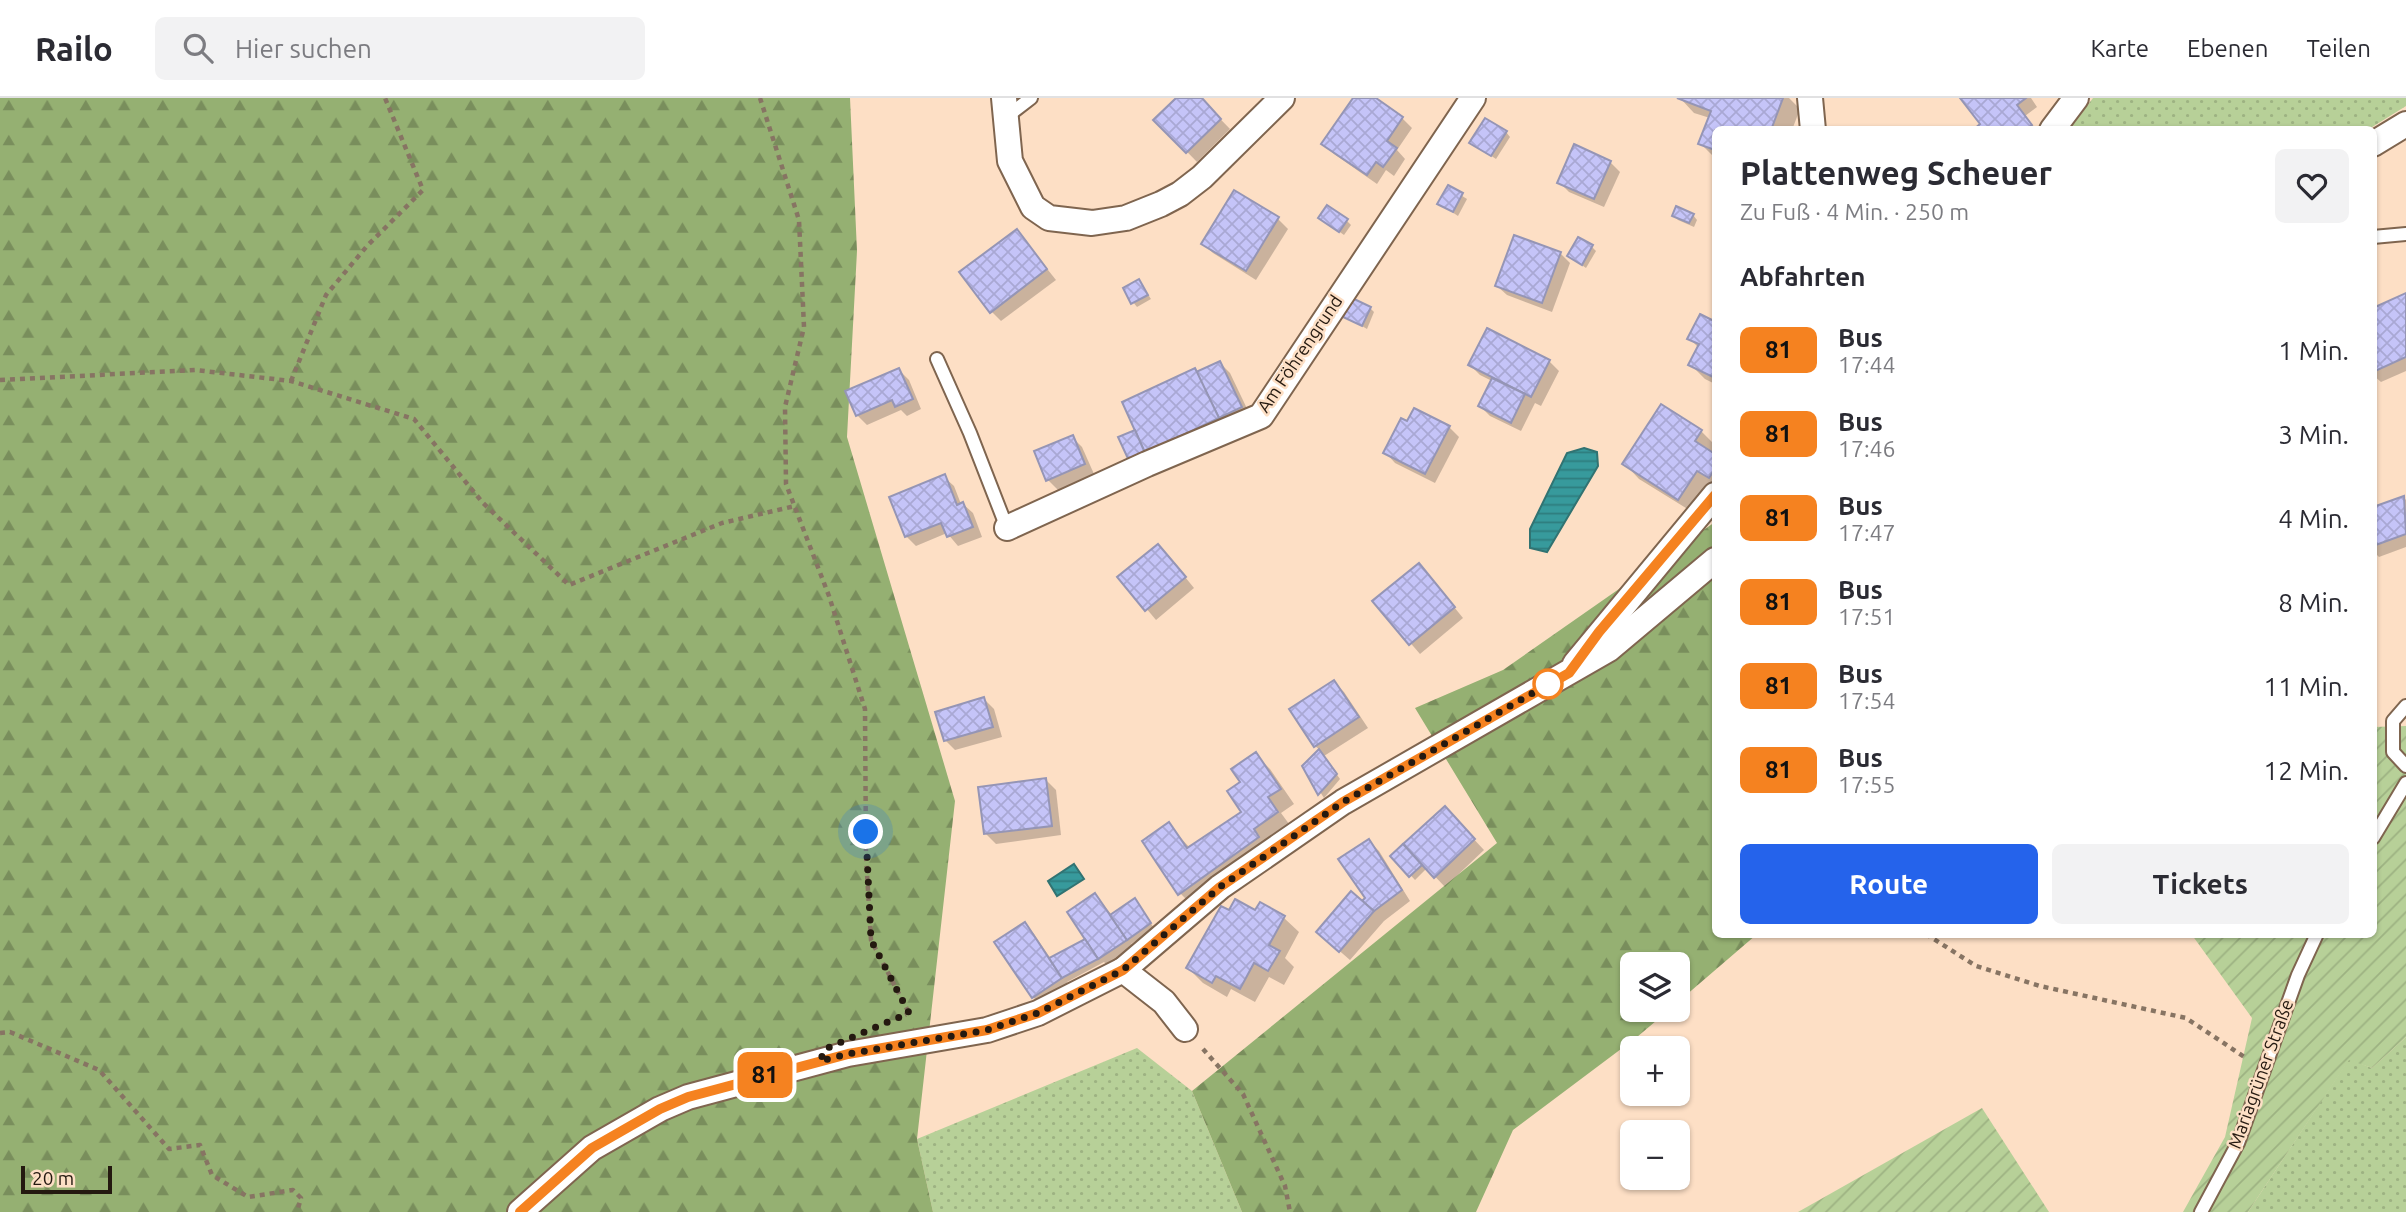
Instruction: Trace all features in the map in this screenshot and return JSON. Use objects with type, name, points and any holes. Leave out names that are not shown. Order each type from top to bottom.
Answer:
[{"type":"street","points":[[1004,108],[1010,161],[1033,207],[1049,218],[1093,223],[1126,218],[1180,194],[1202,177],[1282,98]]},
{"type":"street","name":"Am Föhrengrund","points":[[1007,528],[1261,416],[1473,98]]},
{"type":"street","points":[[1810,98],[1813,126]]},
{"type":"street","points":[[2055,126],[2076,98]]},
{"type":"street","points":[[2377,142],[2406,124]]},
{"type":"street","points":[[1569,673],[1599,632],[1712,499]]},
{"type":"street","points":[[520,1212],[592,1148],[660,1109],[688,1097],[848,1054],[987,1030],[1038,1013],[1123,970],[1220,887],[1343,802],[1609,649],[1712,563]]},
{"type":"street","points":[[1123,970],[1164,1002],[1185,1029]]},
{"type":"lane","points":[[1004,108],[1031,98]]},
{"type":"lane","points":[[2377,237],[2406,234]]},
{"type":"lane","points":[[937,359],[970,433],[1007,528]]},
{"type":"lane","points":[[2406,706],[2393,721],[2393,752],[2406,766]]},
{"type":"lane","points":[[2377,831],[2406,783]]},
{"type":"lane","name":"Mariagrüner Straße","points":[[2202,1212],[2238,1143],[2298,975],[2315,938]]},
{"type":"path","points":[[292,381],[326,295],[367,246],[423,190],[385,98]]},
{"type":"path","points":[[760,98],[799,220],[804,327],[785,407],[786,484],[828,596],[865,709],[866,857],[871,940],[909,1013],[897,1018]]},
{"type":"path","points":[[0,380],[195,370],[292,381],[414,419],[483,503],[569,585],[722,523],[795,506]]},
{"type":"path","points":[[1932,938],[1976,966],[2040,986],[2186,1018],[2264,1070]]},
{"type":"path","points":[[1185,1029],[1243,1094],[1285,1186],[1290,1212]]},
{"type":"path","points":[[0,1033],[10,1032],[99,1069],[169,1149],[200,1145],[212,1175],[248,1197],[293,1190],[301,1198],[297,1212]]},
{"type":"green space","points":[[0,98],[850,98],[857,251],[847,437],[955,801],[917,1139],[933,1212],[0,1212]]},
{"type":"green space","points":[[2093,98],[2406,98],[2406,106],[2374,126],[2072,126]]},
{"type":"green space","points":[[1712,524],[1712,938],[1753,938],[1690,992],[1690,952],[1620,952],[1620,1022],[1655,1022],[1638,1036],[1620,1036],[1620,1050],[1513,1130],[1476,1212],[1242,1212],[1192,1091],[1497,843],[1415,708],[1503,670]]},
{"type":"green space","points":[[2406,726],[2406,1037],[2372,1068],[2349,1060],[2248,1212],[2183,1212],[2225,1137],[2252,1018],[2194,938],[2377,938],[2377,727]]},
{"type":"green space","points":[[2406,1037],[2406,1212],[2248,1212],[2349,1059],[2372,1068]]},
{"type":"green space","points":[[1137,1048],[1192,1091],[1242,1212],[933,1212],[917,1139]]},
{"type":"green space","points":[[1982,1108],[2049,1212],[1798,1212]]},
{"type":"water","points":[[1584,448],[1597,452],[1598,466],[1547,552],[1530,548],[1530,529],[1567,453]]},
{"type":"water","points":[[1074,864],[1084,879],[1057,896],[1048,881]]},
{"type":"building","points":[[1176,98],[1202,98],[1221,119],[1186,153],[1153,120]]},
{"type":"building","points":[[1353,98],[1376,98],[1403,117],[1387,141],[1397,148],[1383,167],[1376,162],[1367,175],[1321,144]]},
{"type":"building","points":[[1677,98],[1783,98],[1772,126],[1712,126],[1712,149],[1698,144],[1711,111]]},
{"type":"building","points":[[1960,98],[2026,98],[2017,105],[2031,126],[1978,126],[1980,124]]},
{"type":"building","points":[[1485,118],[1507,131],[1491,156],[1469,143]]},
{"type":"building","points":[[1574,144],[1611,161],[1594,199],[1557,183]]},
{"type":"building","points":[[1448,185],[1463,193],[1453,212],[1437,204]]},
{"type":"building","points":[[1234,190],[1279,217],[1246,271],[1201,244]]},
{"type":"building","points":[[1327,205],[1348,219],[1339,232],[1318,218]]},
{"type":"building","points":[[1676,206],[1694,214],[1689,223],[1672,216]]},
{"type":"building","points":[[1017,229],[1047,269],[990,313],[959,272]]},
{"type":"building","points":[[1514,235],[1561,252],[1542,303],[1495,286]]},
{"type":"building","points":[[1578,237],[1593,245],[1582,265],[1567,256]]},
{"type":"building","points":[[1139,279],[1148,295],[1131,304],[1123,288]]},
{"type":"building","points":[[2406,293],[2406,357],[2377,370],[2377,306]]},
{"type":"building","points":[[1352,298],[1371,307],[1362,326],[1343,317]]},
{"type":"building","points":[[1700,314],[1712,320],[1712,377],[1688,365],[1699,344],[1687,339]]},
{"type":"building","points":[[1487,328],[1550,360],[1531,397],[1468,365]]},
{"type":"building","points":[[1220,361],[1242,407],[1219,418],[1196,372]]},
{"type":"building","points":[[899,368],[913,399],[895,407],[892,400],[856,416],[845,391]]},
{"type":"building","points":[[1195,368],[1219,418],[1145,453],[1122,402]]},
{"type":"building","points":[[1492,378],[1525,394],[1511,423],[1478,406]]},
{"type":"building","points":[[1661,404],[1702,430],[1695,441],[1712,452],[1712,474],[1709,478],[1697,471],[1678,500],[1622,464]]},
{"type":"building","points":[[1414,408],[1450,426],[1425,474],[1383,453],[1401,418],[1407,421]]},
{"type":"building","points":[[1135,430],[1145,453],[1130,463],[1118,437]]},
{"type":"building","points":[[1073,435],[1085,464],[1046,481],[1034,451]]},
{"type":"building","points":[[945,474],[957,505],[963,502],[973,527],[947,537],[941,523],[905,537],[889,497]]},
{"type":"building","points":[[2404,496],[2406,534],[2377,545],[2377,506]]},
{"type":"building","points":[[1158,544],[1186,577],[1145,611],[1117,577]]},
{"type":"building","points":[[1419,563],[1455,607],[1409,645],[1372,601]]},
{"type":"building","points":[[1334,680],[1359,717],[1314,747],[1289,709]]},
{"type":"building","points":[[984,697],[993,727],[944,741],[935,712]]},
{"type":"building","points":[[1319,749],[1337,774],[1318,795],[1302,766]]},
{"type":"building","points":[[1256,752],[1281,789],[1268,797],[1278,812],[1254,829],[1259,837],[1178,895],[1142,841],[1169,822],[1187,848],[1241,812],[1227,791],[1240,782],[1231,769]]},
{"type":"building","points":[[1046,778],[1052,826],[984,834],[978,787]]},
{"type":"building","points":[[1445,806],[1475,839],[1434,878],[1403,844]]},
{"type":"building","points":[[1369,839],[1402,890],[1374,911],[1362,901],[1365,898],[1338,859]]},
{"type":"building","points":[[1403,844],[1422,865],[1409,877],[1390,856]]},
{"type":"building","points":[[1351,891],[1374,911],[1339,952],[1316,932]]},
{"type":"building","points":[[1095,893],[1127,940],[1098,959],[1067,912]]},
{"type":"building","points":[[1135,898],[1151,923],[1127,940],[1110,915]]},
{"type":"building","points":[[1235,899],[1255,910],[1260,902],[1285,916],[1269,945],[1280,951],[1268,971],[1254,963],[1240,989],[1216,976],[1212,983],[1186,968],[1221,906],[1229,910]]},
{"type":"building","points":[[1025,922],[1062,978],[1032,998],[994,942]]},
{"type":"building","points":[[1085,939],[1098,959],[1062,978],[1049,958]]},
{"type":"bus line","name":"81","points":[[520,1212],[592,1148],[660,1109],[688,1097],[848,1054],[987,1030],[1038,1013],[1123,970],[1220,887],[1343,802],[1569,673],[1599,632],[1712,499]]},
{"type":"route","points":[[866,832],[871,940],[909,1013],[825,1049],[820,1061],[987,1030],[1038,1013],[1123,970],[1220,887],[1343,802],[1552,682],[1548,684]]}]
